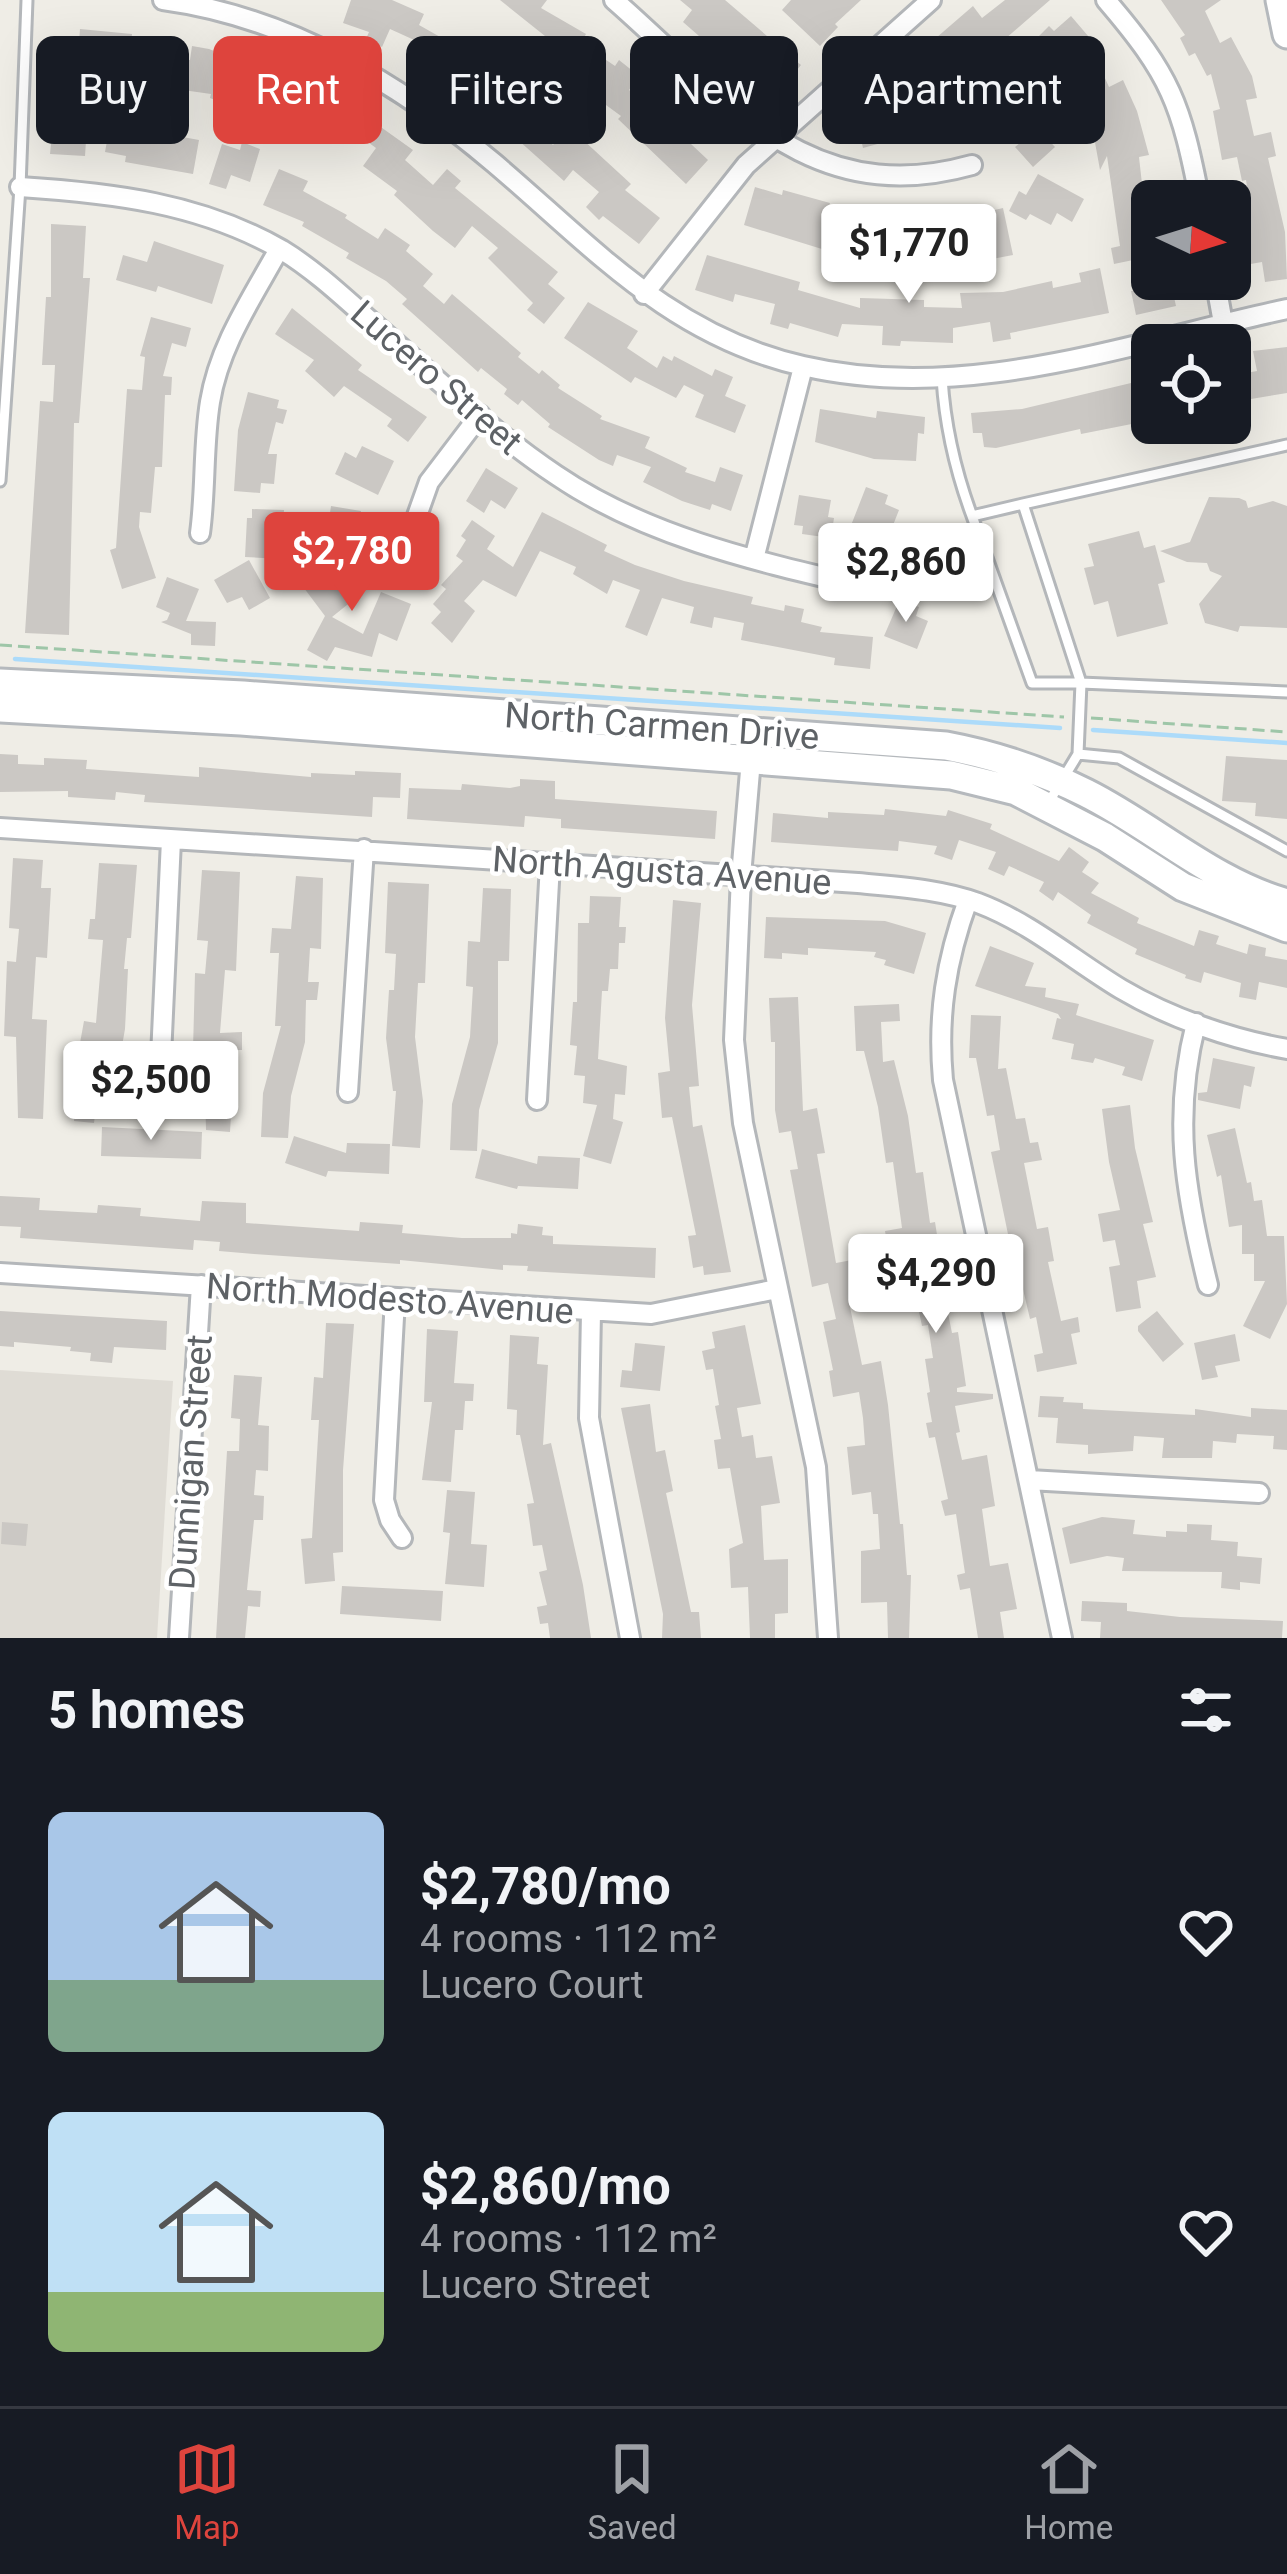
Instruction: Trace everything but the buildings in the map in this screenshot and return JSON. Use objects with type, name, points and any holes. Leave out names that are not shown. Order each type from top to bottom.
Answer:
[{"type":"main road","points":[[1280,0],[1287,34]]},
{"type":"main road","name":"North Carmen Drive","points":[[0,683],[193,692],[751,746],[951,775],[1016,791],[1053,794],[1183,887],[1286,905]]},
{"type":"main road","name":"North Carmen Drive","points":[[0,708],[751,746]]},
{"type":"street","points":[[164,0],[242,16],[340,56],[375,76],[459,135],[644,294],[751,350],[803,367],[942,378],[1046,365],[1287,309]]},
{"type":"street","points":[[798,117],[931,0]]},
{"type":"street","points":[[1106,0],[1145,46],[1170,86],[1196,180]]},
{"type":"street","points":[[621,2],[657,36]]},
{"type":"street","points":[[644,294],[724,188],[768,144]]},
{"type":"street","points":[[784,144],[857,172],[915,177],[972,165]]},
{"type":"street","name":"Lucero Street","points":[[20,187],[154,201],[224,222],[279,249],[330,286],[555,475],[619,512],[754,560],[853,584]]},
{"type":"street","points":[[200,533],[210,401],[217,375],[236,325],[279,249]]},
{"type":"street","points":[[1219,300],[1223,323]]},
{"type":"street","points":[[754,560],[803,367]]},
{"type":"street","points":[[407,544],[429,482],[480,416]]},
{"type":"street","points":[[751,746],[734,1040],[743,1123],[816,1467],[828,1638]]},
{"type":"street","name":"North Agusta Avenue","points":[[0,828],[900,887],[968,900],[1057,944],[1120,988],[1196,1023],[1287,1049]]},
{"type":"street","points":[[160,1078],[171,840]]},
{"type":"street","points":[[348,1092],[364,849]]},
{"type":"street","points":[[537,1100],[550,864]]},
{"type":"street","points":[[968,900],[945,981],[940,1030],[943,1080],[1062,1638]]},
{"type":"street","points":[[1196,1023],[1183,1085],[1180,1136],[1208,1285]]},
{"type":"street","name":"North Modesto Avenue","points":[[0,1273],[591,1312],[679,1311],[777,1289]]},
{"type":"street","name":"Dunnigan Street","points":[[179,1638],[201,1285]]},
{"type":"street","points":[[395,1299],[384,1500],[402,1538]]},
{"type":"street","points":[[591,1312],[589,1418],[631,1638]]},
{"type":"street","points":[[1029,1480],[1259,1492]]},
{"type":"lane","points":[[0,481],[27,0]]},
{"type":"lane","points":[[942,378],[948,437],[1031,683],[1287,692]]},
{"type":"lane","points":[[972,516],[1287,445]]},
{"type":"lane","points":[[1023,505],[1082,683],[1078,754],[1053,794]]},
{"type":"lane","points":[[1078,754],[1119,758],[1287,851]]},
{"type":"path","points":[[0,645],[1287,732]]},
{"type":"shaded area","points":[[0,1370],[173,1381],[157,1638],[0,1638]]},
{"type":"waterway","points":[[15,659],[1060,728]]},
{"type":"waterway","points":[[1093,730],[1287,743]]}]
